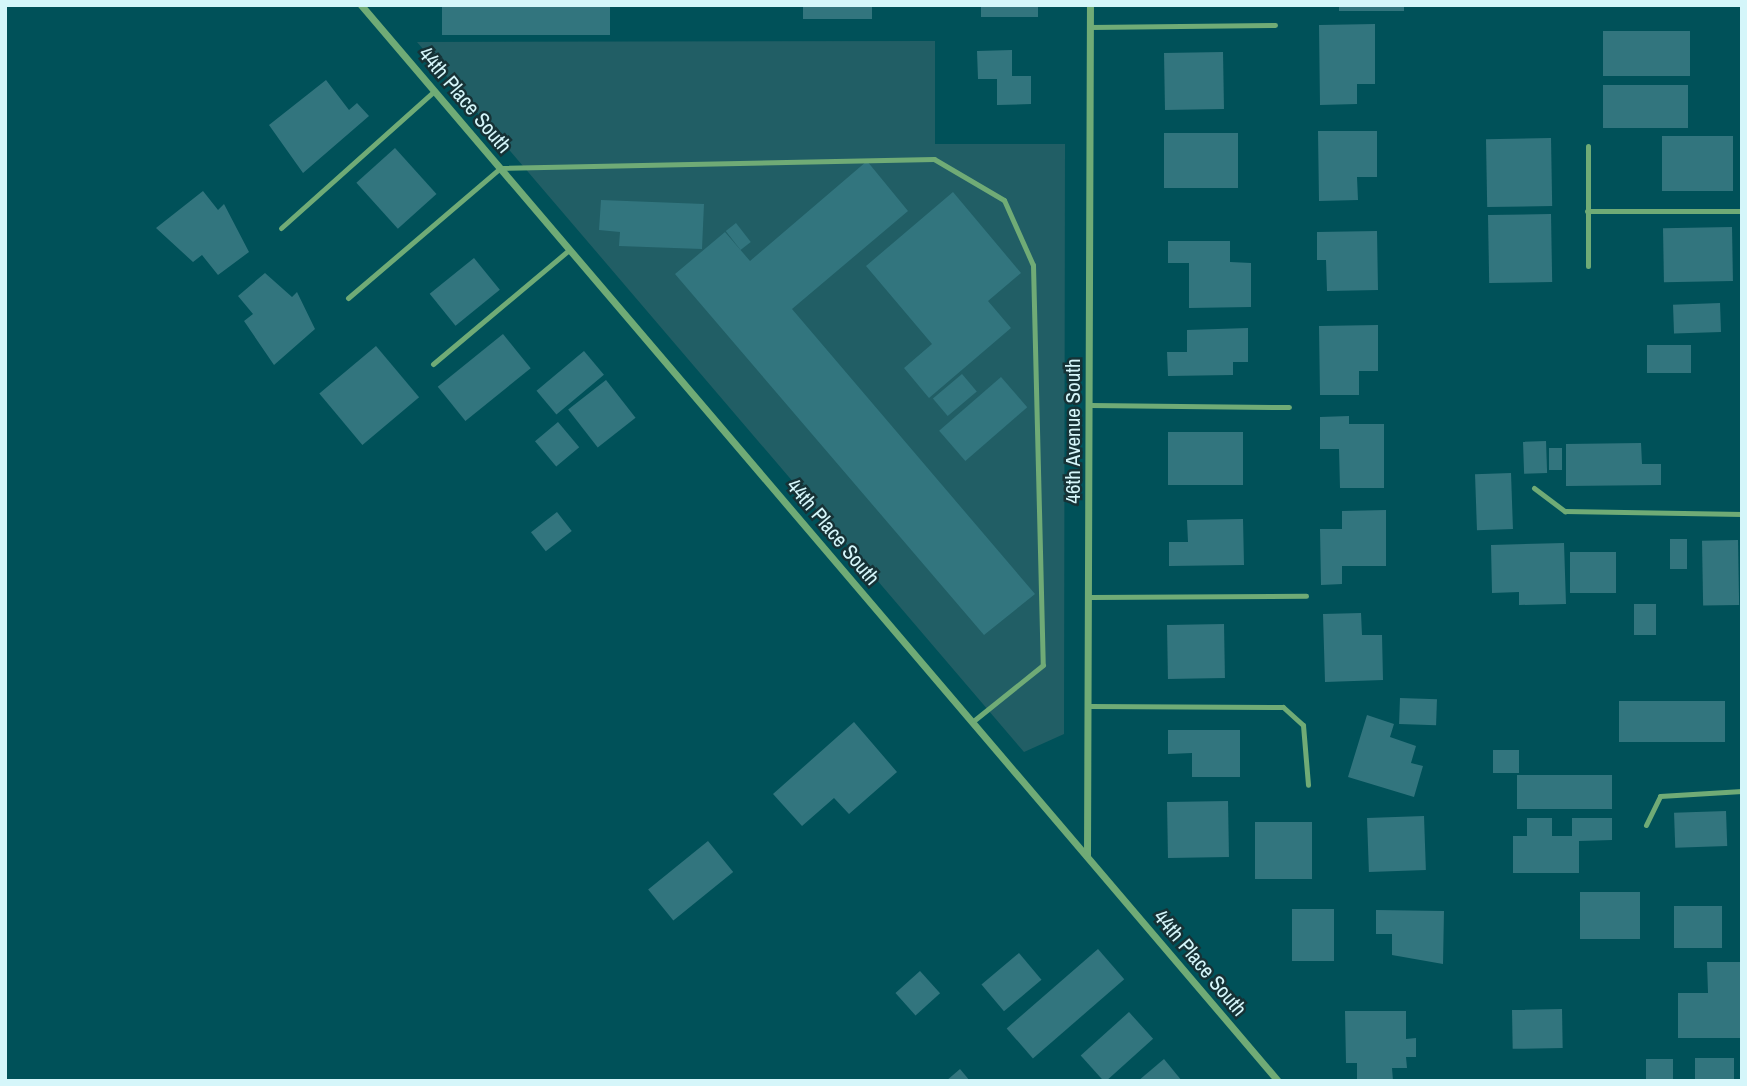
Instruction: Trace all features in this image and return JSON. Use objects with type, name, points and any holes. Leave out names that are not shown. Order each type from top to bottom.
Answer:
[{"type":"street","name":"44th Place South","points":[[361,5],[1278,1081]]},
{"type":"street","name":"46th Avenue South","points":[[1087,856],[1090,706],[1090,5]]},
{"type":"lane","points":[[1090,27],[1275,24]]},
{"type":"lane","points":[[281,228],[434,91]]},
{"type":"lane","points":[[1588,146],[1588,267]]},
{"type":"lane","points":[[348,298],[500,168],[934,159],[1004,200],[1032,265],[1043,665],[972,722]]},
{"type":"lane","points":[[1587,211],[1742,211]]},
{"type":"lane","points":[[433,364],[569,250]]},
{"type":"lane","points":[[1090,405],[1289,407]]},
{"type":"lane","points":[[1534,488],[1565,511],[1742,514]]},
{"type":"lane","points":[[1090,597],[1306,596]]},
{"type":"lane","points":[[1090,706],[1283,707],[1303,725],[1308,785]]},
{"type":"lane","points":[[1646,825],[1660,796],[1742,792]]},
{"type":"shaded area","points":[[935,41],[935,144],[1065,144],[1064,734],[1024,752],[417,42]]},
{"type":"building","points":[[442,5],[610,5],[610,35],[442,35]]},
{"type":"building","points":[[803,5],[872,5],[872,19],[803,19]]},
{"type":"building","points":[[981,5],[1038,5],[1038,17],[981,17]]},
{"type":"building","points":[[1339,5],[1404,5],[1404,11],[1339,11]]},
{"type":"building","points":[[1375,24],[1375,84],[1357,84],[1357,104],[1320,105],[1319,25]]},
{"type":"building","points":[[1603,31],[1690,31],[1690,76],[1603,76]]},
{"type":"building","points":[[1012,50],[1012,76],[1031,76],[1031,104],[997,105],[997,79],[978,79],[977,51]]},
{"type":"building","points":[[1223,52],[1224,109],[1165,110],[1164,53]]},
{"type":"building","points":[[326,80],[349,110],[357,103],[369,116],[303,173],[269,125]]},
{"type":"building","points":[[1603,85],[1688,85],[1688,128],[1603,128]]},
{"type":"building","points":[[1318,131],[1377,131],[1377,177],[1357,177],[1358,200],[1319,201]]},
{"type":"building","points":[[1164,133],[1238,133],[1238,188],[1164,188]]},
{"type":"building","points":[[1662,136],[1733,136],[1733,191],[1662,191]]},
{"type":"building","points":[[1551,138],[1552,206],[1487,207],[1486,139]]},
{"type":"building","points":[[395,148],[436,194],[398,229],[356,183]]},
{"type":"building","points":[[867,161],[908,211],[792,309],[1035,594],[984,635],[675,274],[725,232],[750,261]]},
{"type":"building","points":[[203,191],[218,210],[224,204],[249,252],[218,275],[202,255],[193,262],[156,228]]},
{"type":"building","points":[[953,192],[1021,273],[988,301],[1011,328],[929,398],[904,368],[932,344],[866,266]]},
{"type":"building","points":[[601,200],[704,204],[702,249],[619,246],[620,232],[599,230]]},
{"type":"building","points":[[1551,214],[1552,282],[1489,283],[1488,215]]},
{"type":"building","points":[[736,223],[751,242],[741,250],[726,231]]},
{"type":"building","points":[[1732,227],[1733,281],[1664,282],[1663,228]]},
{"type":"building","points":[[1377,231],[1378,290],[1327,291],[1326,260],[1317,260],[1317,232]]},
{"type":"building","points":[[1168,241],[1230,241],[1230,262],[1251,263],[1251,307],[1189,308],[1189,263],[1168,263]]},
{"type":"building","points":[[474,258],[500,290],[456,326],[430,294]]},
{"type":"building","points":[[265,273],[292,297],[297,292],[315,329],[274,365],[244,321],[253,314],[238,296]]},
{"type":"building","points":[[1720,303],[1721,332],[1674,334],[1673,305]]},
{"type":"building","points":[[1378,325],[1378,371],[1359,371],[1359,395],[1320,395],[1319,326]]},
{"type":"building","points":[[1248,328],[1248,362],[1233,362],[1233,375],[1168,376],[1167,352],[1187,352],[1187,330]]},
{"type":"building","points":[[503,334],[531,368],[465,421],[438,387]]},
{"type":"building","points":[[1647,345],[1691,345],[1691,373],[1647,373]]},
{"type":"building","points":[[376,346],[419,397],[362,445],[319,394]]},
{"type":"building","points":[[584,351],[604,375],[556,415],[537,391]]},
{"type":"building","points":[[962,374],[977,392],[948,416],[933,398]]},
{"type":"building","points":[[1001,377],[1027,407],[965,461],[939,431]]},
{"type":"building","points":[[606,380],[636,418],[598,447],[568,410]]},
{"type":"building","points":[[1349,416],[1349,424],[1384,424],[1384,488],[1340,488],[1339,449],[1320,449],[1320,417]]},
{"type":"building","points":[[558,422],[579,447],[556,467],[535,441]]},
{"type":"building","points":[[1168,432],[1243,432],[1243,485],[1168,485]]},
{"type":"building","points":[[1546,441],[1547,473],[1524,474],[1523,442]]},
{"type":"building","points":[[1641,443],[1642,464],[1661,464],[1661,485],[1566,486],[1566,444]]},
{"type":"building","points":[[1549,448],[1562,448],[1562,470],[1549,470]]},
{"type":"building","points":[[1511,473],[1513,529],[1477,530],[1475,474]]},
{"type":"building","points":[[1386,510],[1386,566],[1342,566],[1342,584],[1321,585],[1320,529],[1342,529],[1342,511]]},
{"type":"building","points":[[557,512],[572,531],[546,551],[531,532]]},
{"type":"building","points":[[1243,519],[1244,565],[1169,566],[1169,542],[1188,542],[1187,520]]},
{"type":"building","points":[[1670,539],[1687,539],[1687,569],[1670,569]]},
{"type":"building","points":[[1738,540],[1739,605],[1703,606],[1702,541]]},
{"type":"building","points":[[1564,543],[1566,604],[1519,605],[1519,592],[1492,593],[1491,545]]},
{"type":"building","points":[[1570,552],[1616,552],[1616,593],[1570,593]]},
{"type":"building","points":[[1634,604],[1656,604],[1656,635],[1634,635]]},
{"type":"building","points":[[1361,613],[1362,635],[1382,635],[1383,680],[1325,682],[1323,614]]},
{"type":"building","points":[[1224,624],[1225,678],[1168,679],[1167,625]]},
{"type":"building","points":[[1400,698],[1437,699],[1436,725],[1399,724]]},
{"type":"building","points":[[1619,701],[1725,701],[1725,742],[1619,742]]},
{"type":"building","points":[[1367,715],[1394,724],[1390,737],[1416,746],[1411,763],[1423,766],[1414,797],[1348,777]]},
{"type":"building","points":[[854,722],[897,772],[849,814],[834,798],[802,826],[773,794]]},
{"type":"building","points":[[1168,730],[1240,730],[1240,777],[1192,777],[1192,753],[1168,754]]},
{"type":"building","points":[[1493,750],[1519,750],[1519,773],[1493,773]]},
{"type":"building","points":[[1517,775],[1612,775],[1612,809],[1517,809]]},
{"type":"building","points":[[1228,801],[1229,857],[1168,858],[1167,802]]},
{"type":"building","points":[[1726,811],[1727,846],[1675,848],[1674,813]]},
{"type":"building","points":[[1424,816],[1426,870],[1369,872],[1367,818]]},
{"type":"building","points":[[1527,818],[1552,818],[1552,836],[1572,836],[1572,818],[1612,818],[1612,840],[1579,841],[1579,873],[1513,873],[1513,836],[1527,836]]},
{"type":"building","points":[[1255,822],[1312,822],[1312,879],[1255,879]]},
{"type":"building","points":[[708,841],[733,872],[673,921],[648,889]]},
{"type":"building","points":[[1580,892],[1640,892],[1640,939],[1580,939]]},
{"type":"building","points":[[1674,906],[1722,906],[1722,948],[1674,948]]},
{"type":"building","points":[[1292,909],[1334,909],[1334,961],[1292,961]]},
{"type":"building","points":[[1376,910],[1444,911],[1443,964],[1392,955],[1392,934],[1376,934]]},
{"type":"building","points":[[1098,949],[1124,979],[1033,1059],[1007,1028]]},
{"type":"building","points":[[1019,953],[1041,980],[1004,1011],[981,984]]},
{"type":"building","points":[[1707,962],[1742,962],[1742,1038],[1678,1038],[1678,993],[1708,993]]},
{"type":"building","points":[[920,971],[940,993],[916,1015],[895,993]]},
{"type":"building","points":[[1562,1009],[1563,1048],[1513,1049],[1512,1010]]},
{"type":"building","points":[[1345,1011],[1406,1011],[1406,1039],[1416,1038],[1416,1057],[1406,1057],[1407,1068],[1392,1068],[1393,1081],[1357,1081],[1357,1063],[1346,1063]]},
{"type":"building","points":[[1129,1012],[1153,1039],[1106,1081],[1081,1055]]},
{"type":"building","points":[[1695,1058],[1734,1058],[1734,1081],[1695,1081]]},
{"type":"building","points":[[1164,1059],[1182,1081],[1138,1081]]},
{"type":"building","points":[[1646,1059],[1673,1059],[1673,1081],[1646,1081]]},
{"type":"building","points":[[960,1069],[970,1081],[946,1081]]}]
